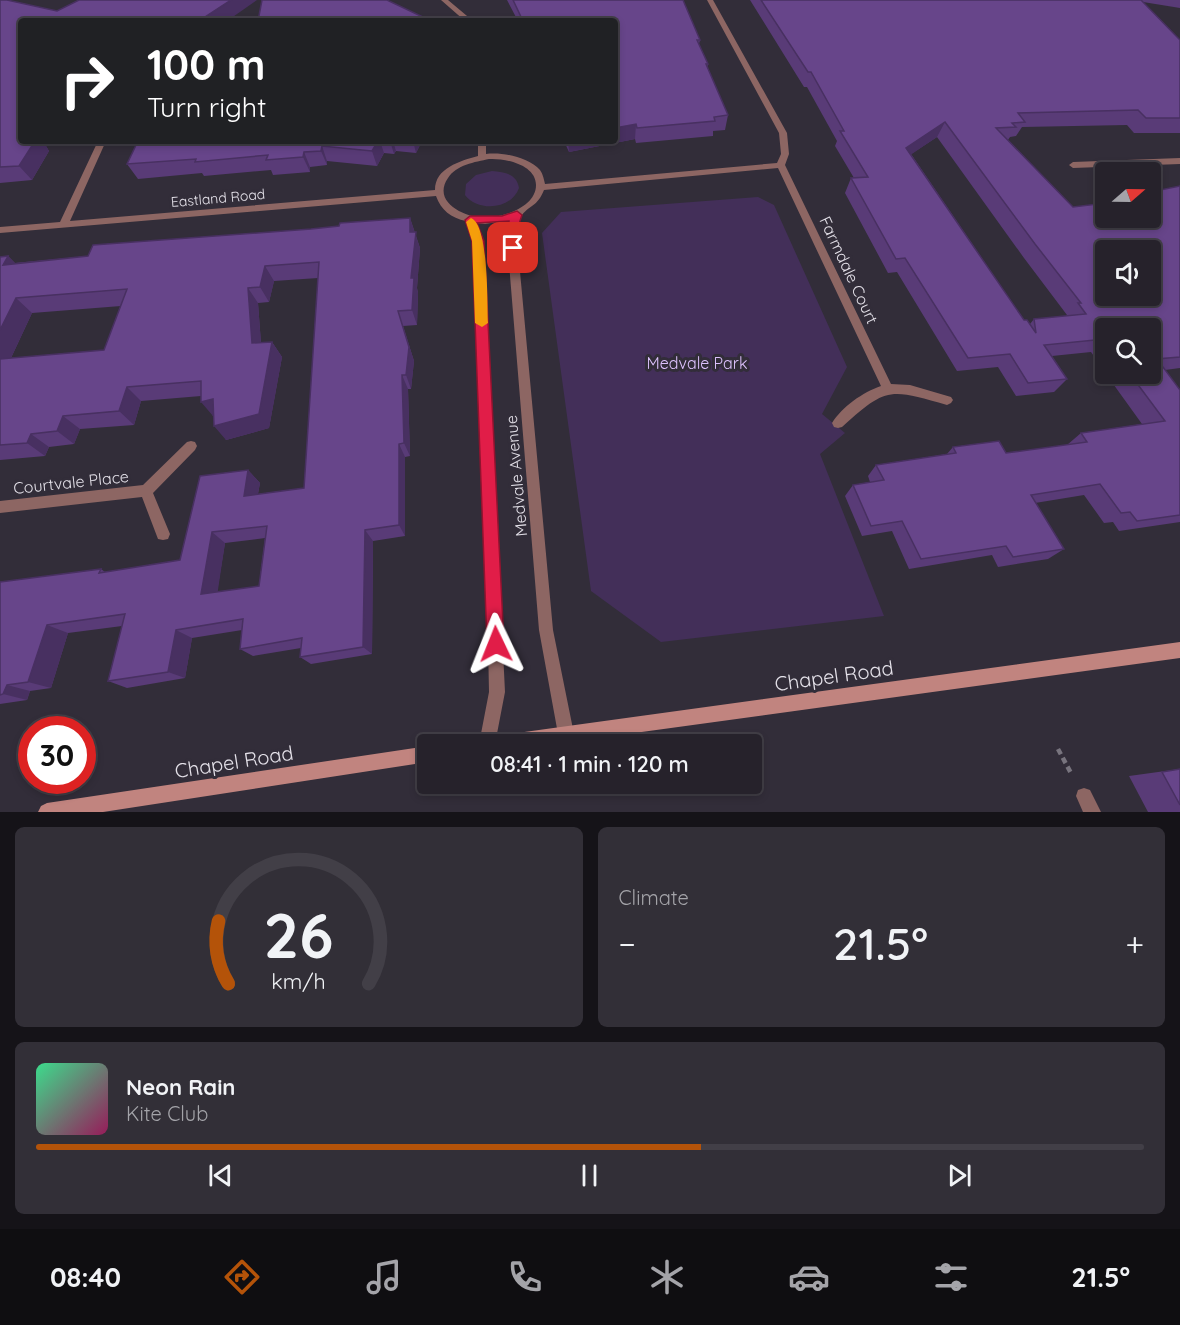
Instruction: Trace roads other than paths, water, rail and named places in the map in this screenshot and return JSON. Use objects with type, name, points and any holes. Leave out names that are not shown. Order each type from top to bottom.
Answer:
[{"type":"main road","name":"Chapel Road","points":[[566,734],[1180,650]]},
{"type":"main road","name":"Chapel Road","points":[[47,812],[417,756]]},
{"type":"street","points":[[444,0],[465,18]]},
{"type":"street","name":"Farmdale Court","points":[[710,0],[783,133],[785,154],[781,165],[888,389]]},
{"type":"street","points":[[64,225],[101,144]]},
{"type":"street","points":[[482,144],[482,157]]},
{"type":"street","points":[[482,157],[504,157],[524,162],[540,177],[542,187],[535,202],[517,215],[502,220],[470,220],[448,209],[439,193],[441,183],[456,166],[482,157]]},
{"type":"street","points":[[1073,165],[1180,161]]},
{"type":"street","points":[[542,187],[781,165]]},
{"type":"street","name":"Eastland Road","points":[[0,230],[439,193]]},
{"type":"street","name":"Medvale Avenue","points":[[517,215],[512,227],[512,239],[545,619],[554,681],[566,734]]},
{"type":"street","name":"Medvale Avenue","points":[[470,220],[478,241],[496,644],[497,692],[489,734]]},
{"type":"street","points":[[838,423],[865,399],[888,389],[919,392],[947,400]]},
{"type":"street","name":"Courtvale Place","points":[[0,507],[146,491],[191,446]]},
{"type":"street","name":"Courtvale Place","points":[[146,491],[163,534]]},
{"type":"street","points":[[1084,796],[1092,812]]},
{"type":"park label","name":"Medvale Park","points":[[697,363]]}]
